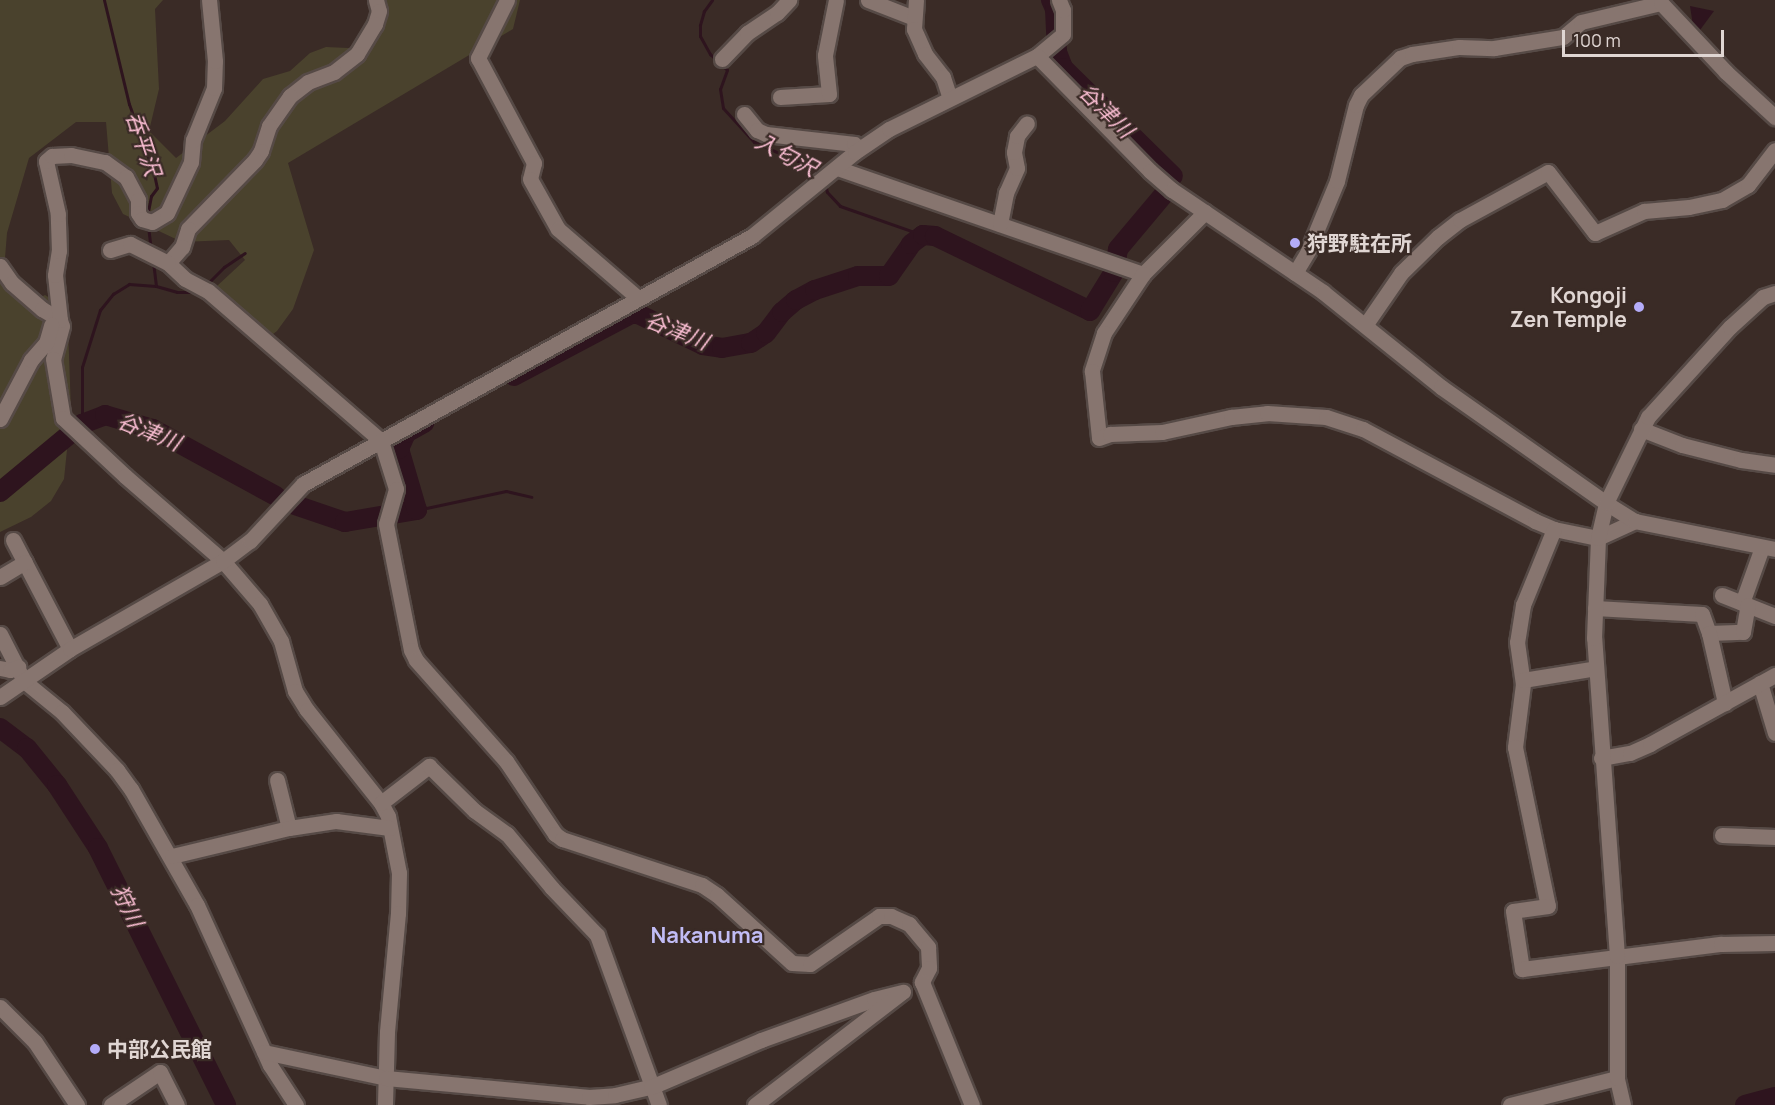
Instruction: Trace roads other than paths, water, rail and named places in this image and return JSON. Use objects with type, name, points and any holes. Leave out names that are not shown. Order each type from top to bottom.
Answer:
[{"type":"street","points":[[0,419],[31,360],[46,343],[57,317],[55,275],[59,251],[58,214],[46,161],[52,156],[71,155],[105,162],[126,177],[138,200],[138,213],[142,219],[152,222],[167,213],[191,162],[194,140],[214,88],[215,61],[209,0]]},
{"type":"street","points":[[168,263],[182,247],[188,229],[255,160],[261,151],[269,126],[290,96],[308,82],[334,72],[357,54],[375,24],[379,11],[376,0]]},
{"type":"street","points":[[507,0],[478,58],[534,163],[530,179],[558,228],[638,298]]},
{"type":"street","points":[[722,59],[747,33],[777,13],[789,0]]},
{"type":"street","points":[[780,97],[829,94],[825,55],[836,0]]},
{"type":"street","points":[[868,0],[914,18]]},
{"type":"street","points":[[916,0],[914,29],[925,54],[943,77],[950,98]]},
{"type":"street","points":[[0,697],[70,650],[223,561],[250,541],[303,484],[752,236],[859,149],[889,129],[1037,56],[1063,34],[1063,10],[1059,0]]},
{"type":"street","points":[[1295,273],[1337,181],[1356,105],[1361,96],[1400,58],[1412,54],[1459,47],[1494,48],[1563,37],[1581,22],[1661,3],[1726,72],[1775,117]]},
{"type":"street","points":[[1037,56],[1150,171],[1366,324],[1441,387],[1606,503],[1635,521],[1768,548],[1745,604],[1743,632],[1709,633]]},
{"type":"street","points":[[744,114],[757,130],[766,134],[854,144],[859,149]]},
{"type":"street","points":[[1000,224],[1006,193],[1017,168],[1014,152],[1017,136],[1027,123]]},
{"type":"street","points":[[1366,324],[1401,273],[1438,237],[1460,220],[1548,172],[1595,233],[1644,211],[1689,207],[1722,200],[1748,185],[1775,150]]},
{"type":"street","points":[[837,168],[1143,274]]},
{"type":"street","points":[[1205,212],[1143,274],[1104,333],[1092,371],[1100,438],[1110,434],[1162,432],[1230,417],[1267,413],[1326,417],[1363,429],[1554,529],[1598,538],[1635,521]]},
{"type":"street","points":[[110,250],[130,244],[168,263],[185,279],[208,291],[381,441],[396,489],[386,524],[411,650],[416,660],[506,761],[555,834],[562,840],[702,885],[717,895],[777,952],[799,965],[810,964],[879,916],[891,916],[909,924],[928,947],[928,968],[922,982],[903,992],[755,1105]]},
{"type":"street","points":[[0,266],[12,283],[42,309],[57,317],[62,326],[53,359],[63,418],[124,476],[223,561],[273,623],[281,641],[295,691],[307,710],[381,803],[390,828],[398,883],[387,1032],[385,1105]]},
{"type":"street","points":[[1623,1105],[1617,1082],[1617,956],[1596,668],[1595,608],[1598,538],[1606,503],[1648,417],[1730,327],[1763,297],[1775,293]]},
{"type":"street","points":[[1641,429],[1682,445],[1741,460],[1775,465]]},
{"type":"street","points":[[1554,529],[1524,605],[1517,642],[1523,680],[1515,747],[1548,906],[1513,911],[1522,969],[1721,944],[1775,942]]},
{"type":"street","points":[[13,540],[70,650]]},
{"type":"street","points":[[0,577],[25,562]]},
{"type":"street","points":[[1722,595],[1775,616]]},
{"type":"street","points":[[1595,608],[1702,614],[1709,633],[1725,703]]},
{"type":"street","points":[[0,634],[24,681],[62,712],[117,770],[172,856],[197,905],[264,1052],[296,1105]]},
{"type":"street","points":[[0,669],[10,670],[18,667]]},
{"type":"street","points":[[1523,680],[1596,668]]},
{"type":"street","points":[[1601,758],[1630,753],[1650,744],[1775,675]]},
{"type":"street","points":[[1760,684],[1775,733]]},
{"type":"street","points":[[381,803],[429,766],[475,811],[507,834],[552,888],[597,935],[658,1105]]},
{"type":"street","points":[[277,780],[289,828]]},
{"type":"street","points":[[172,856],[289,828],[336,821],[390,828]]},
{"type":"street","points":[[1722,835],[1775,835]]},
{"type":"street","points":[[922,982],[972,1105]]},
{"type":"street","points":[[264,1052],[386,1078],[589,1097],[651,1087],[761,1040],[874,999],[903,992]]},
{"type":"street","points":[[0,1006],[34,1042],[77,1105]]},
{"type":"street","points":[[111,1105],[160,1072],[177,1105]]},
{"type":"street","points":[[1510,1105],[1617,1082]]},
{"type":"waterway","name":"呑平沢","points":[[104,0],[129,104],[157,188],[151,196],[147,216]]},
{"type":"waterway","name":"入匂沢","points":[[712,0],[704,11],[700,36],[710,54],[727,70],[720,89],[723,108],[754,142],[823,172]]},
{"type":"waterway","name":"谷津川","points":[[1051,0],[1055,9],[1057,52],[1063,68],[1173,176]]},
{"type":"waterway","name":"入匂沢","points":[[825,184],[827,192],[840,206],[923,235]]},
{"type":"waterway","name":"谷津川","points":[[514,376],[631,314],[638,314],[703,345],[722,348],[751,343],[766,333],[782,312],[796,300],[815,290],[858,276],[889,276],[911,244],[923,235],[935,236],[1090,311],[1114,272],[1118,249],[1165,193]]},
{"type":"waterway","name":"呑平沢","points":[[148,226],[151,249]]},
{"type":"waterway","points":[[208,283],[224,267],[245,253]]},
{"type":"waterway","name":"呑平沢","points":[[82,424],[82,367],[100,310],[113,294],[129,284],[156,286],[153,262]]},
{"type":"waterway","points":[[156,286],[177,292],[198,292]]},
{"type":"waterway","name":"谷津川","points":[[0,492],[82,424],[105,415],[153,429],[276,496]]},
{"type":"waterway","name":"谷津川","points":[[295,505],[345,522],[417,510],[399,449],[406,433],[424,423]]},
{"type":"waterway","points":[[417,510],[506,491],[531,497]]},
{"type":"waterway","name":"狩川","points":[[0,728],[27,748],[57,785],[98,848],[226,1105]]},
{"type":"waterway","name":"狩川","points":[[1745,1105],[1775,1097]]},
{"type":"place","name":"狩野駐在所","points":[[1295,243]]},
{"type":"place","name":"Kongoji Zen Temple","points":[[1639,307]]},
{"type":"place","name":"中部公民館","points":[[95,1049]]},
{"type":"district","name":"Nakanuma","points":[[707,936]]}]
